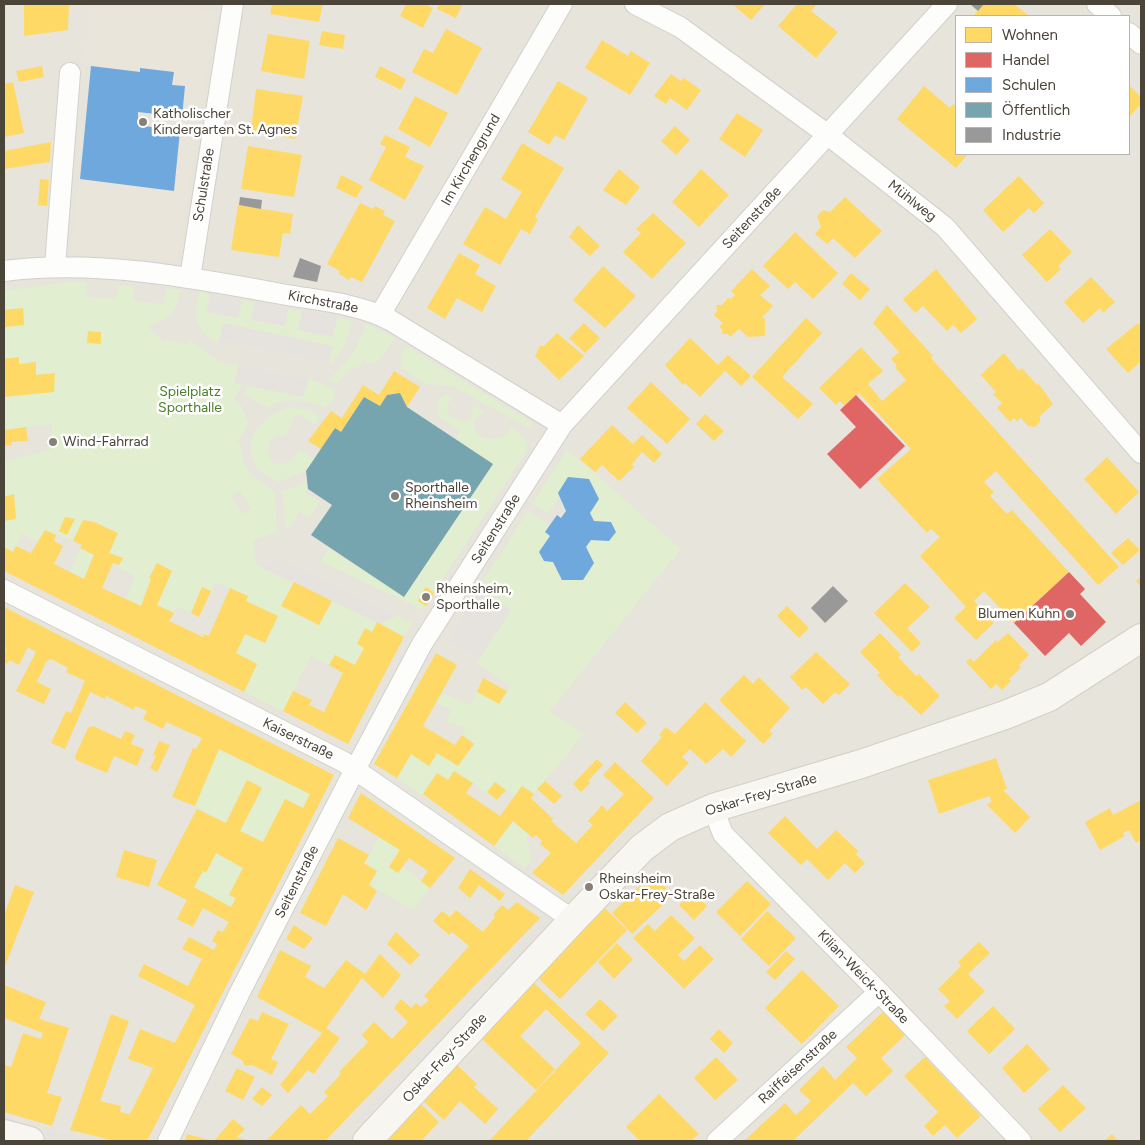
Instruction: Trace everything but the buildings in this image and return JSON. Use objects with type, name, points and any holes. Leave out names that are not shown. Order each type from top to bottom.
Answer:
[{"type":"street","name":"Schulstraße","points":[[190,278],[233,4]]},
{"type":"street","name":"Im Kirchengrund","points":[[380,315],[562,4]]},
{"type":"street","name":"Mühlweg","points":[[635,4],[680,27],[828,135],[945,227],[1141,453]]},
{"type":"street","name":"Seitenstraße","points":[[168,1141],[240,992],[422,644],[562,425],[947,4]]},
{"type":"street","points":[[1097,4],[1109,15]]},
{"type":"street","points":[[1130,34],[1141,44]]},
{"type":"street","points":[[55,266],[70,73]]},
{"type":"street","name":"Kirchstraße","points":[[4,271],[55,266],[190,278],[362,309],[380,315],[562,425]]},
{"type":"street","name":"Kaiserstraße","points":[[4,590],[355,769],[573,920]]},
{"type":"street","name":"Oskar-Frey-Straße","points":[[367,1141],[642,848],[670,827],[713,808],[861,764],[1005,716],[1049,697],[1141,638]]},
{"type":"street","name":"Kilian-Weick-Straße","points":[[713,808],[722,834],[879,992],[1021,1141]]},
{"type":"street","name":"Raiffeisenstraße","points":[[717,1141],[879,992]]},
{"type":"street","points":[[4,1134],[30,1141]]},
{"type":"shaded area","points":[[4,4],[1141,4],[1141,1141],[4,1141]]},
{"type":"shaded area","name":"Katholischer Kindergarten St. Agnes","points":[[89,4],[140,4],[216,11],[178,255],[173,261],[76,254],[72,250],[91,66],[85,61]]},
{"type":"shaded area","points":[[210,294],[242,300],[238,318],[207,312]]},
{"type":"shaded area","points":[[255,302],[288,309],[285,326],[251,320]]},
{"type":"shaded area","points":[[302,311],[337,317],[333,337],[298,330]]},
{"type":"shaded area","points":[[223,323],[332,346],[329,363],[219,340]]},
{"type":"shaded area","points":[[239,365],[307,380],[303,397],[235,383]]},
{"type":"shaded area","points":[[277,558],[397,615],[381,624],[262,568]]},
{"type":"shaded area","points":[[481,590],[511,610],[478,660],[449,640]]},
{"type":"shaded area","points":[[542,923],[547,927],[488,989],[483,984]]},
{"type":"shaded area","points":[[479,989],[484,993],[418,1064],[413,1059]]},
{"type":"shaded area","points":[[409,1063],[413,1068],[359,1125],[355,1120]]},
{"type":"shaded area","points":[[4,1117],[38,1126],[37,1132],[4,1123]]},
{"type":"shaded area","points":[[47,1129],[95,1141],[71,1141],[46,1135]]},
{"type":"green space","name":"Spielplatz Sporthalle","points":[[87,282],[86,297],[116,299],[118,285],[134,286],[133,301],[164,304],[165,289],[180,290],[177,304],[170,314],[148,327],[164,342],[168,340],[186,344],[190,340],[219,362],[239,365],[235,382],[241,384],[241,388],[234,401],[241,405],[248,423],[241,438],[236,441],[241,445],[241,454],[247,468],[256,478],[275,492],[277,532],[253,540],[256,565],[294,582],[281,606],[319,625],[332,601],[377,622],[372,632],[365,629],[357,644],[364,648],[355,665],[335,655],[329,665],[311,656],[283,711],[244,692],[257,664],[236,653],[245,634],[265,643],[277,617],[246,601],[248,596],[215,582],[211,591],[202,587],[191,613],[177,607],[174,613],[157,605],[172,571],[157,563],[149,577],[151,579],[141,606],[126,599],[135,575],[118,568],[122,558],[109,553],[118,533],[94,522],[83,520],[73,541],[46,530],[39,542],[22,534],[13,552],[4,547],[4,521],[16,519],[14,494],[4,497],[4,462],[51,449],[52,424],[4,430],[4,378],[36,374],[35,362],[19,364],[19,357],[4,359],[4,327],[24,325],[23,308],[4,310],[4,291],[59,283]],"holes":[[[239,491],[251,508],[242,514],[231,497]]]},
{"type":"green space","points":[[199,291],[210,294],[207,312],[238,318],[242,300],[255,302],[251,320],[284,326],[288,309],[302,311],[299,330],[333,337],[337,317],[353,321],[343,349],[332,363],[329,363],[332,346],[223,323],[219,340],[215,341],[203,332],[197,320],[196,307]]},
{"type":"green space","points":[[366,324],[395,338],[377,362],[371,364],[364,360],[359,367],[351,368],[337,384],[328,380],[351,355]]},
{"type":"green space","points":[[406,346],[531,422],[532,425],[527,427],[454,387],[427,384],[401,368],[400,356]]},
{"type":"green space","points":[[309,378],[334,389],[333,400],[325,408],[303,401],[288,400],[267,408],[244,395],[247,385],[303,397]]},
{"type":"green space","points":[[446,393],[454,398],[447,406],[450,417],[464,422],[470,419],[474,406],[484,412],[474,420],[477,433],[487,439],[499,438],[509,431],[509,425],[526,439],[527,450],[434,593],[426,587],[418,600],[426,606],[423,610],[320,561],[329,548],[404,597],[493,464],[456,439],[460,431],[440,417],[438,404]]},
{"type":"green space","points":[[294,407],[311,410],[320,417],[314,425],[302,415],[295,416],[286,435],[270,440],[269,455],[273,463],[282,464],[292,459],[300,449],[314,459],[306,471],[279,482],[264,474],[255,464],[251,452],[252,440],[257,429],[267,419],[279,411]]},
{"type":"green space","points":[[567,449],[681,549],[550,711],[584,734],[534,794],[522,787],[515,797],[506,790],[497,800],[454,771],[448,780],[437,774],[422,796],[397,778],[411,754],[429,766],[437,753],[474,744],[462,735],[466,728],[446,721],[451,710],[437,703],[442,693],[470,705],[483,678],[507,691],[510,686],[476,663],[511,610],[478,588],[528,511],[550,525],[545,532],[550,536],[539,552],[544,561],[553,562],[562,580],[583,580],[594,563],[586,547],[591,540],[609,541],[616,532],[594,521],[590,513],[599,499],[589,479],[568,478],[558,493],[560,497],[548,514],[532,504]]},
{"type":"green space","points":[[306,480],[308,489],[306,493],[320,501],[309,518],[299,512],[291,526],[285,528],[282,491],[301,485]]},
{"type":"green space","points":[[80,548],[94,555],[84,579],[70,572]]},
{"type":"green space","points":[[397,615],[413,623],[404,637],[381,624]]},
{"type":"green space","points":[[219,749],[310,794],[303,808],[285,799],[263,842],[240,831],[262,787],[247,780],[226,823],[195,806]]},
{"type":"green space","points":[[513,821],[527,833],[531,860],[525,868],[494,846]]},
{"type":"green space","points":[[379,837],[400,850],[389,867],[398,873],[403,867],[430,888],[414,910],[369,885],[377,871],[364,863]]},
{"type":"green space","points":[[216,853],[243,868],[229,895],[236,898],[231,907],[194,887],[203,871],[206,873]]},
{"type":"place","name":"Katholischer Kindergarten St. Agnes","points":[[143,122]]},
{"type":"place","name":"Wind-Fahrrad","points":[[53,442]]},
{"type":"place","name":"Sporthalle Rheinsheim","points":[[395,496]]},
{"type":"place","name":"Rheinsheim, Sporthalle","points":[[426,597]]},
{"type":"place","name":"Blumen Kuhn","points":[[1070,614]]},
{"type":"place","name":"Rheinsheim Oskar-Frey-Straße","points":[[589,887]]}]
